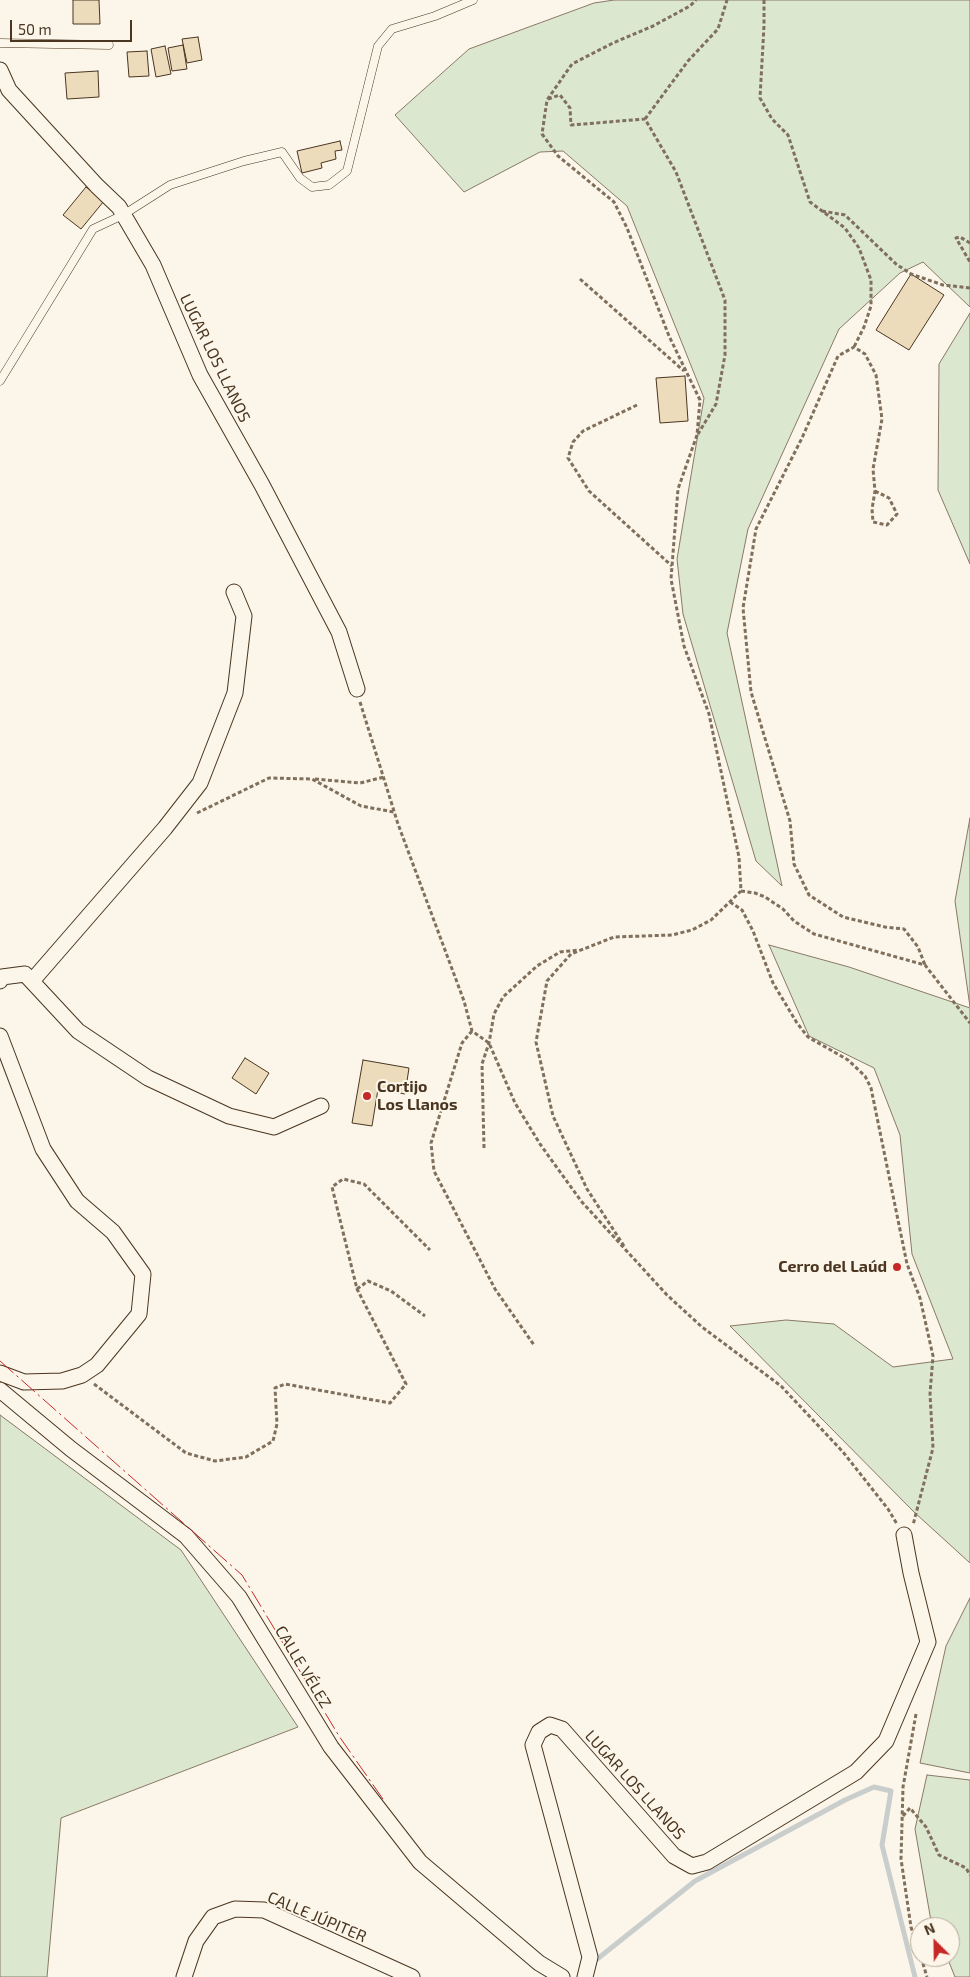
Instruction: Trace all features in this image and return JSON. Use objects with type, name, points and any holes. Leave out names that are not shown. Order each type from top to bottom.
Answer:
[{"type":"street","name":"LUGAR LOS LLANOS","points":[[0,70],[9,90],[97,186],[119,207],[153,265],[200,375],[262,485],[339,632],[356,689]]},
{"type":"street","points":[[32,981],[165,828],[200,783],[235,693],[244,616],[234,592]]},
{"type":"street","points":[[1,978],[26,974],[78,1031],[148,1078],[229,1116],[274,1127],[321,1106]]},
{"type":"street","points":[[0,1036],[43,1149],[77,1201],[113,1232],[143,1274],[139,1314],[98,1365],[82,1375],[62,1381],[24,1382],[0,1373]]},
{"type":"street","name":"CALLE VÉLEZ","points":[[0,1390],[71,1449],[186,1536],[239,1597],[331,1747],[420,1862],[539,1963],[562,1977]]},
{"type":"street","name":"LUGAR LOS LLANOS","points":[[585,1977],[590,1957],[533,1745],[539,1732],[550,1725],[562,1729],[674,1856],[692,1866],[707,1862],[856,1772],[886,1741],[928,1642],[911,1573],[904,1534]]},
{"type":"street","name":"CALLE JÚPITER","points":[[184,1977],[196,1941],[213,1918],[236,1909],[264,1910],[412,1977]]},
{"type":"lane","points":[[0,381],[93,229],[123,214],[170,185],[244,161],[282,152],[300,178],[312,187],[329,185],[348,171],[378,46],[392,29],[435,16],[473,0]]},
{"type":"lane","points":[[0,43],[108,45]]},
{"type":"path","points":[[696,0],[690,6],[653,26],[612,43],[572,64],[547,100],[542,134],[558,156],[614,202],[627,228],[669,336],[700,400],[697,435]]},
{"type":"path","points":[[547,100],[560,96],[570,108],[572,125],[645,119],[688,61],[718,29],[727,0]]},
{"type":"path","points":[[764,0],[760,98],[772,119],[788,135],[810,202],[845,228],[859,248],[871,280],[870,306],[864,327],[854,347],[838,356],[802,438],[756,529],[743,608],[751,692],[790,821],[794,864],[809,895],[842,917],[885,927],[904,929],[918,947],[925,965],[970,1023]]},
{"type":"path","points":[[630,1256],[587,1189],[553,1116],[536,1042],[547,981],[571,954],[614,937],[672,935],[692,930],[711,920],[741,891],[739,858],[709,714],[684,646],[671,579],[678,489],[697,435],[716,404],[725,355],[725,300],[676,172],[645,119]]},
{"type":"path","points":[[821,211],[845,215],[896,264],[911,274],[943,285],[970,288]]},
{"type":"path","points":[[970,243],[960,237],[956,238],[970,262]]},
{"type":"path","points":[[580,279],[687,373]]},
{"type":"path","points":[[854,347],[865,354],[876,375],[882,419],[873,469],[875,492],[872,509],[873,522],[887,525],[896,514],[889,498],[875,492]]},
{"type":"path","points":[[638,405],[583,431],[573,442],[568,458],[589,491],[672,566]]},
{"type":"path","points":[[356,689],[394,812],[464,1001],[472,1031],[489,1043],[515,1103],[540,1144],[581,1200],[666,1295],[702,1327],[781,1386],[843,1452],[888,1509],[904,1534],[912,1529],[932,1448],[930,1394],[933,1356],[920,1298],[907,1264],[871,1088],[864,1076],[848,1060],[808,1037],[797,1024],[773,983],[759,951],[753,931],[742,910],[730,902]]},
{"type":"path","points":[[191,816],[269,778],[312,778],[360,783],[384,777]]},
{"type":"path","points":[[312,778],[361,806],[394,812]]},
{"type":"path","points":[[741,891],[765,897],[783,909],[794,922],[814,934],[925,965]]},
{"type":"path","points":[[484,1148],[482,1064],[489,1043],[494,1014],[503,997],[537,966],[560,952],[583,950]]},
{"type":"path","points":[[472,1031],[462,1043],[431,1143],[434,1171],[494,1289],[534,1346]]},
{"type":"path","points":[[82,1375],[186,1453],[215,1461],[246,1457],[273,1441],[277,1424],[275,1388],[286,1384],[390,1403],[406,1384],[357,1289],[332,1187],[343,1180],[364,1184],[430,1250]]},
{"type":"path","points":[[357,1289],[368,1282],[392,1291],[425,1316]]},
{"type":"path","points":[[910,1920],[901,1859],[902,1817],[903,1787],[916,1710]]},
{"type":"path","points":[[902,1817],[910,1808],[926,1827],[939,1855],[966,1868],[970,1875]]},
{"type":"green space","points":[[614,0],[970,0],[970,307],[923,262],[900,273],[839,329],[748,529],[727,633],[782,886],[756,861],[683,614],[677,559],[704,398],[627,206],[563,151],[540,152],[464,192],[395,115],[469,49],[594,3]]},
{"type":"green space","points":[[970,313],[970,564],[938,490],[939,364]]},
{"type":"green space","points":[[970,818],[970,1007],[955,901]]},
{"type":"green space","points":[[769,945],[849,967],[970,1008],[970,1563],[914,1512],[730,1326],[786,1320],[834,1324],[893,1367],[953,1359],[912,1254],[900,1135],[874,1068],[809,1036]]},
{"type":"green space","points":[[0,1415],[181,1550],[298,1727],[61,1818],[47,1977],[0,1977]]},
{"type":"green space","points":[[970,1598],[970,1773],[920,1763],[946,1646]]},
{"type":"green space","points":[[927,1775],[970,1780],[970,1977],[955,1977],[951,1967],[960,1967],[960,1917],[930,1917],[915,1829]]},
{"type":"building","points":[[73,0],[99,0],[100,24],[73,24]]},
{"type":"building","points":[[198,37],[202,60],[187,63],[182,39]]},
{"type":"building","points":[[183,45],[187,69],[172,71],[168,48]]},
{"type":"building","points":[[165,46],[171,74],[156,77],[151,49]]},
{"type":"building","points":[[147,51],[149,76],[129,77],[127,52]]},
{"type":"building","points":[[98,71],[99,97],[67,99],[65,73]]},
{"type":"building","points":[[340,141],[342,150],[335,151],[336,159],[321,163],[322,168],[302,173],[297,151]]},
{"type":"building","points":[[86,187],[104,201],[81,229],[63,215]]},
{"type":"building","points":[[911,274],[944,295],[909,350],[876,330]]},
{"type":"building","points":[[685,376],[688,421],[660,423],[656,378]]},
{"type":"building","points":[[245,1058],[269,1073],[256,1094],[232,1078]]},
{"type":"building","points":[[363,1060],[409,1068],[405,1094],[378,1089],[372,1126],[352,1123]]},
{"type":"waterway","points":[[596,1960],[695,1881],[845,1800],[874,1787],[891,1791],[882,1845],[915,1977]]},
{"type":"power","points":[[0,1361],[242,1575],[339,1736],[385,1802]]},
{"type":"place","name":"Cortijo Los Llanos","points":[[367,1096]]},
{"type":"place","name":"Cerro del Laúd","points":[[897,1267]]}]
